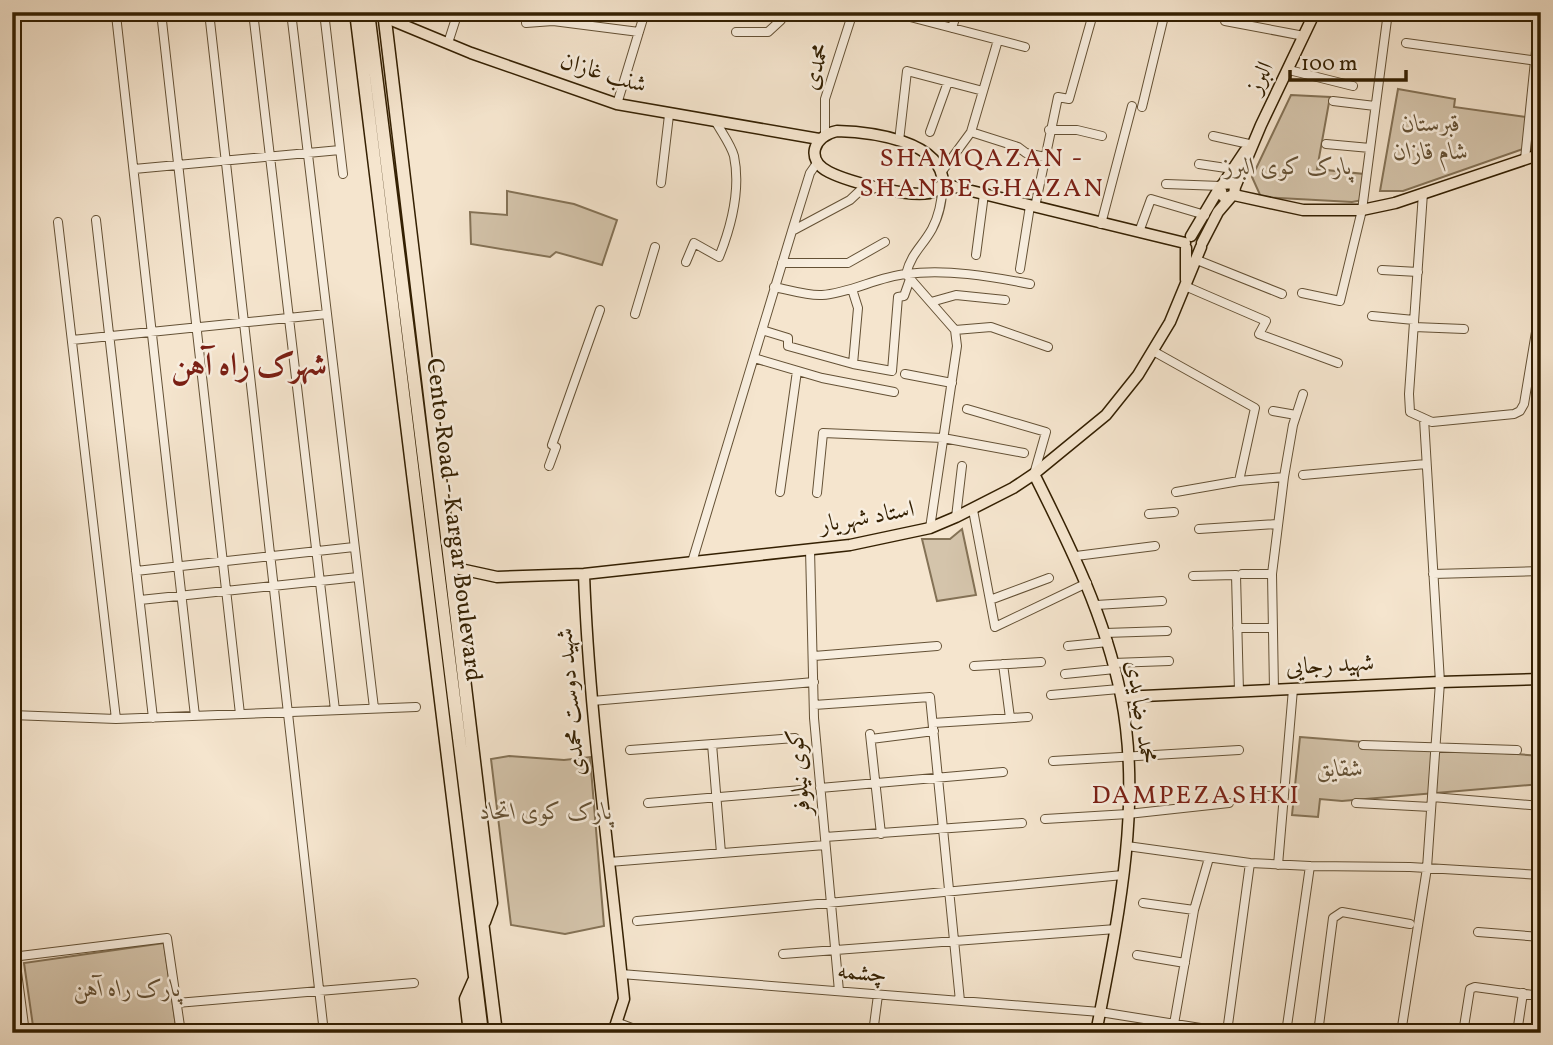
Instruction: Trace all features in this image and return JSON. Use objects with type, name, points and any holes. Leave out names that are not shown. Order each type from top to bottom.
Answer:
[{"type":"highway","name":"Cento Road - Kargar Boulevard","points":[[356,12],[482,1033]]},
{"type":"highway","name":"Cento Road - Kargar Boulevard","points":[[368,12],[496,1033]]},
{"type":"highway","points":[[384,14],[491,903],[483,926]]},
{"type":"highway","points":[[393,211],[408,209]]},
{"type":"highway","points":[[470,1033],[467,999],[475,977]]},
{"type":"highway","points":[[491,981],[505,1033]]},
{"type":"main road","name":"البرز","points":[[1201,245],[1289,70],[1315,12]]},
{"type":"main road","name":"شنب غازان","points":[[384,14],[448,43],[617,104],[669,115],[822,136],[862,132],[914,146],[932,157],[943,170]]},
{"type":"main road","name":"البرز","points":[[1187,243],[1205,215],[1228,190],[1233,169],[1261,125]]},
{"type":"main road","points":[[822,136],[814,153],[817,163],[828,172],[890,191],[914,194],[934,192],[943,184],[943,170]]},
{"type":"main road","points":[[1228,190],[1253,200],[1303,210],[1362,210],[1395,203],[1541,154]]},
{"type":"main road","points":[[943,184],[1187,243],[1194,253],[1201,245]]},
{"type":"main road","name":"استاد شهریار","points":[[1185,286],[1187,243]]},
{"type":"main road","name":"استاد شهریار","points":[[452,566],[497,577],[584,574],[850,545],[930,528],[973,510],[1034,474],[1106,415],[1139,375],[1170,322],[1201,245]]},
{"type":"main road","name":"محمد رضا یدی","points":[[1034,474],[1076,556],[1096,605],[1121,693],[1128,755],[1128,845],[1097,1033]]},
{"type":"main road","name":"شهید دوست محمدی","points":[[584,574],[592,701],[624,999],[615,1027]]},
{"type":"main road","name":"شهید رجایی","points":[[1121,693],[1239,692],[1541,679]]},
{"type":"street","points":[[136,12],[116,15],[195,716]]},
{"type":"street","points":[[161,12],[240,714]]},
{"type":"street","points":[[209,12],[324,1033]]},
{"type":"street","points":[[253,12],[335,710]]},
{"type":"street","points":[[291,12],[374,708]]},
{"type":"street","points":[[324,12],[343,174]]},
{"type":"street","points":[[448,43],[458,12]]},
{"type":"street","points":[[537,12],[530,23],[553,21],[639,32]]},
{"type":"street","points":[[617,104],[645,12]]},
{"type":"street","points":[[736,32],[768,32],[781,20],[781,12]]},
{"type":"street","name":"محمدی","points":[[822,136],[825,99],[853,12]]},
{"type":"street","points":[[891,12],[1025,47]]},
{"type":"street","points":[[952,28],[957,12]]},
{"type":"street","points":[[1142,107],[1165,12]]},
{"type":"street","points":[[1225,12],[1225,22],[1304,36]]},
{"type":"street","points":[[1302,293],[1340,301],[1362,210],[1388,12]]},
{"type":"street","points":[[1525,159],[1538,61],[1540,12]]},
{"type":"street","points":[[1020,269],[1058,97],[1069,99],[1091,22]]},
{"type":"street","points":[[943,170],[971,132],[998,40]]},
{"type":"street","points":[[1406,43],[1538,61]]},
{"type":"street","points":[[1289,70],[1353,86]]},
{"type":"street","points":[[900,141],[907,71],[983,91]]},
{"type":"street","points":[[930,132],[948,82]]},
{"type":"street","points":[[1333,101],[1375,106]]},
{"type":"street","points":[[1101,224],[1132,106]]},
{"type":"street","points":[[662,183],[669,115]]},
{"type":"street","points":[[686,262],[694,243],[719,257],[731,228],[736,178],[734,154],[716,122]]},
{"type":"street","points":[[1049,130],[1077,130],[1102,136]]},
{"type":"street","points":[[971,132],[1018,147],[1026,153],[1045,157]]},
{"type":"street","points":[[1213,136],[1249,144]]},
{"type":"street","points":[[1326,144],[1370,148]]},
{"type":"street","points":[[134,169],[340,150]]},
{"type":"street","points":[[692,562],[774,287],[810,173],[817,163]]},
{"type":"street","points":[[1199,164],[1233,169]]},
{"type":"street","points":[[792,230],[850,200],[867,184]]},
{"type":"street","points":[[762,330],[788,338],[788,346],[853,364],[892,371],[898,297],[904,296],[914,251],[933,228],[942,205],[943,184]]},
{"type":"street","points":[[1166,184],[1228,190]]},
{"type":"street","points":[[1423,193],[1410,412],[1432,422],[1514,414],[1520,411],[1537,352],[1541,302]]},
{"type":"street","points":[[976,255],[984,194]]},
{"type":"street","points":[[1139,233],[1151,199],[1205,215]]},
{"type":"street","points":[[96,220],[153,718]]},
{"type":"street","points":[[58,222],[116,719]]},
{"type":"street","points":[[782,263],[848,263],[885,242]]},
{"type":"street","points":[[635,314],[655,247]]},
{"type":"street","points":[[1197,260],[1282,294]]},
{"type":"street","points":[[1382,270],[1418,272]]},
{"type":"street","points":[[774,287],[820,296],[908,276],[984,275],[1030,284]]},
{"type":"street","points":[[908,276],[955,330],[957,346],[930,528]]},
{"type":"street","points":[[1185,286],[1266,321],[1259,334],[1338,363]]},
{"type":"street","points":[[852,289],[858,307],[853,364]]},
{"type":"street","points":[[931,302],[956,295],[1005,300]]},
{"type":"street","points":[[549,466],[556,447],[552,445],[600,310]]},
{"type":"street","points":[[72,340],[327,314]]},
{"type":"street","points":[[1372,316],[1464,329]]},
{"type":"street","points":[[955,330],[991,327],[1048,347]]},
{"type":"street","points":[[1153,351],[1255,408],[1239,481]]},
{"type":"street","points":[[754,358],[822,378],[894,392]]},
{"type":"street","points":[[780,492],[797,371]]},
{"type":"street","points":[[905,374],[952,383]]},
{"type":"street","points":[[1275,690],[1272,574],[1284,477],[1296,415],[1303,394]]},
{"type":"street","points":[[967,410],[1046,432],[1034,474]]},
{"type":"street","points":[[1273,411],[1296,415]]},
{"type":"street","points":[[1401,1033],[1427,868],[1440,682],[1424,419]]},
{"type":"street","points":[[817,492],[823,433],[943,438],[1024,453]]},
{"type":"street","points":[[1303,475],[1426,464]]},
{"type":"street","points":[[956,517],[962,466]]},
{"type":"street","points":[[1176,492],[1239,481],[1284,477]]},
{"type":"street","points":[[973,510],[995,627],[1087,583]]},
{"type":"street","points":[[1149,514],[1174,512]]},
{"type":"street","points":[[1199,529],[1277,524]]},
{"type":"street","points":[[136,571],[355,547]]},
{"type":"street","points":[[1076,556],[1155,547]]},
{"type":"street","name":"کوی نیلوفر","points":[[810,549],[814,705],[839,991]]},
{"type":"street","points":[[1433,574],[1541,571]]},
{"type":"street","points":[[1242,574],[1272,574]]},
{"type":"street","points":[[1194,576],[1236,575],[1239,692]]},
{"type":"street","points":[[140,600],[358,577]]},
{"type":"street","points":[[990,600],[1049,578]]},
{"type":"street","points":[[1096,605],[1163,601]]},
{"type":"street","points":[[1237,628],[1268,628]]},
{"type":"street","points":[[1068,646],[1167,631]]},
{"type":"street","points":[[814,656],[937,646]]},
{"type":"street","points":[[1065,674],[1169,661]]},
{"type":"street","points":[[974,666],[1041,662]]},
{"type":"street","points":[[1003,664],[1010,718]]},
{"type":"street","points":[[592,701],[814,682]]},
{"type":"street","points":[[1278,865],[1293,689]]},
{"type":"street","points":[[1051,695],[1121,693]]},
{"type":"street","points":[[814,705],[930,696],[960,1001]]},
{"type":"street","points":[[12,715],[116,719],[416,707]]},
{"type":"street","points":[[881,834],[870,736],[1028,717]]},
{"type":"street","points":[[630,750],[795,737]]},
{"type":"street","points":[[712,744],[721,853]]},
{"type":"street","points":[[1363,745],[1517,750]]},
{"type":"street","points":[[1054,761],[1238,750]]},
{"type":"street","points":[[820,788],[1003,772]]},
{"type":"street","points":[[648,803],[802,790]]},
{"type":"street","points":[[1254,795],[1284,797]]},
{"type":"street","points":[[1432,797],[1541,806]]},
{"type":"street","points":[[1045,819],[1128,814],[1229,803]]},
{"type":"street","points":[[1356,803],[1431,807]]},
{"type":"street","points":[[609,862],[1022,822]]},
{"type":"street","points":[[1128,845],[1250,863],[1427,868],[1541,875]]},
{"type":"street","points":[[1174,1024],[1194,910],[1209,858]]},
{"type":"street","points":[[1229,1032],[1250,863]]},
{"type":"street","points":[[1286,1033],[1310,866]]},
{"type":"street","points":[[637,921],[1124,876]]},
{"type":"street","points":[[1143,903],[1194,910]]},
{"type":"street","points":[[1318,1033],[1333,918],[1342,912],[1410,924]]},
{"type":"street","points":[[783,954],[1116,929]]},
{"type":"street","points":[[1478,932],[1541,937]]},
{"type":"street","points":[[25,1033],[14,957],[167,938],[181,1033]]},
{"type":"street","points":[[1137,956],[1185,963]]},
{"type":"street","name":"چشمه","points":[[621,974],[1100,1012],[1229,1032]]},
{"type":"street","points":[[177,1003],[414,984]]},
{"type":"street","points":[[1464,1033],[1470,989],[1475,987],[1541,996]]},
{"type":"street","points":[[1517,1033],[1523,993]]},
{"type":"street","points":[[875,1033],[878,995]]},
{"type":"street","points":[[615,1027],[645,1033]]},
{"type":"green space","name":"قبرستان شام قازان","points":[[1398,89],[1455,99],[1454,107],[1526,117],[1523,149],[1403,191],[1380,191]]},
{"type":"green space","name":"پارک کوی البرز","points":[[1291,95],[1330,97],[1317,169],[1364,174],[1363,200],[1352,202],[1261,197],[1252,177]]},
{"type":"green space","points":[[507,191],[574,204],[617,220],[602,265],[556,252],[550,257],[471,244],[470,212],[507,215]]},
{"type":"green space","points":[[962,529],[976,595],[937,601],[922,539],[950,539]]},
{"type":"green space","name":"شقایق","points":[[1300,737],[1541,756],[1541,784],[1342,801],[1320,799],[1318,817],[1292,815]]},
{"type":"green space","name":"پارک کوی اتحاد","points":[[509,756],[564,760],[590,757],[604,926],[565,934],[511,925],[491,759]]},
{"type":"green space","name":"پارک راه آهن","points":[[164,943],[177,1033],[34,1033],[24,963]]},
{"type":"district","name":"SHAMQAZAN - SHANBE GHAZAN","points":[[982,174]]},
{"type":"district","name":"شهرک راه آهن","points":[[249,367]]},
{"type":"district","name":"DAMPEZASHKI","points":[[1196,796]]}]
